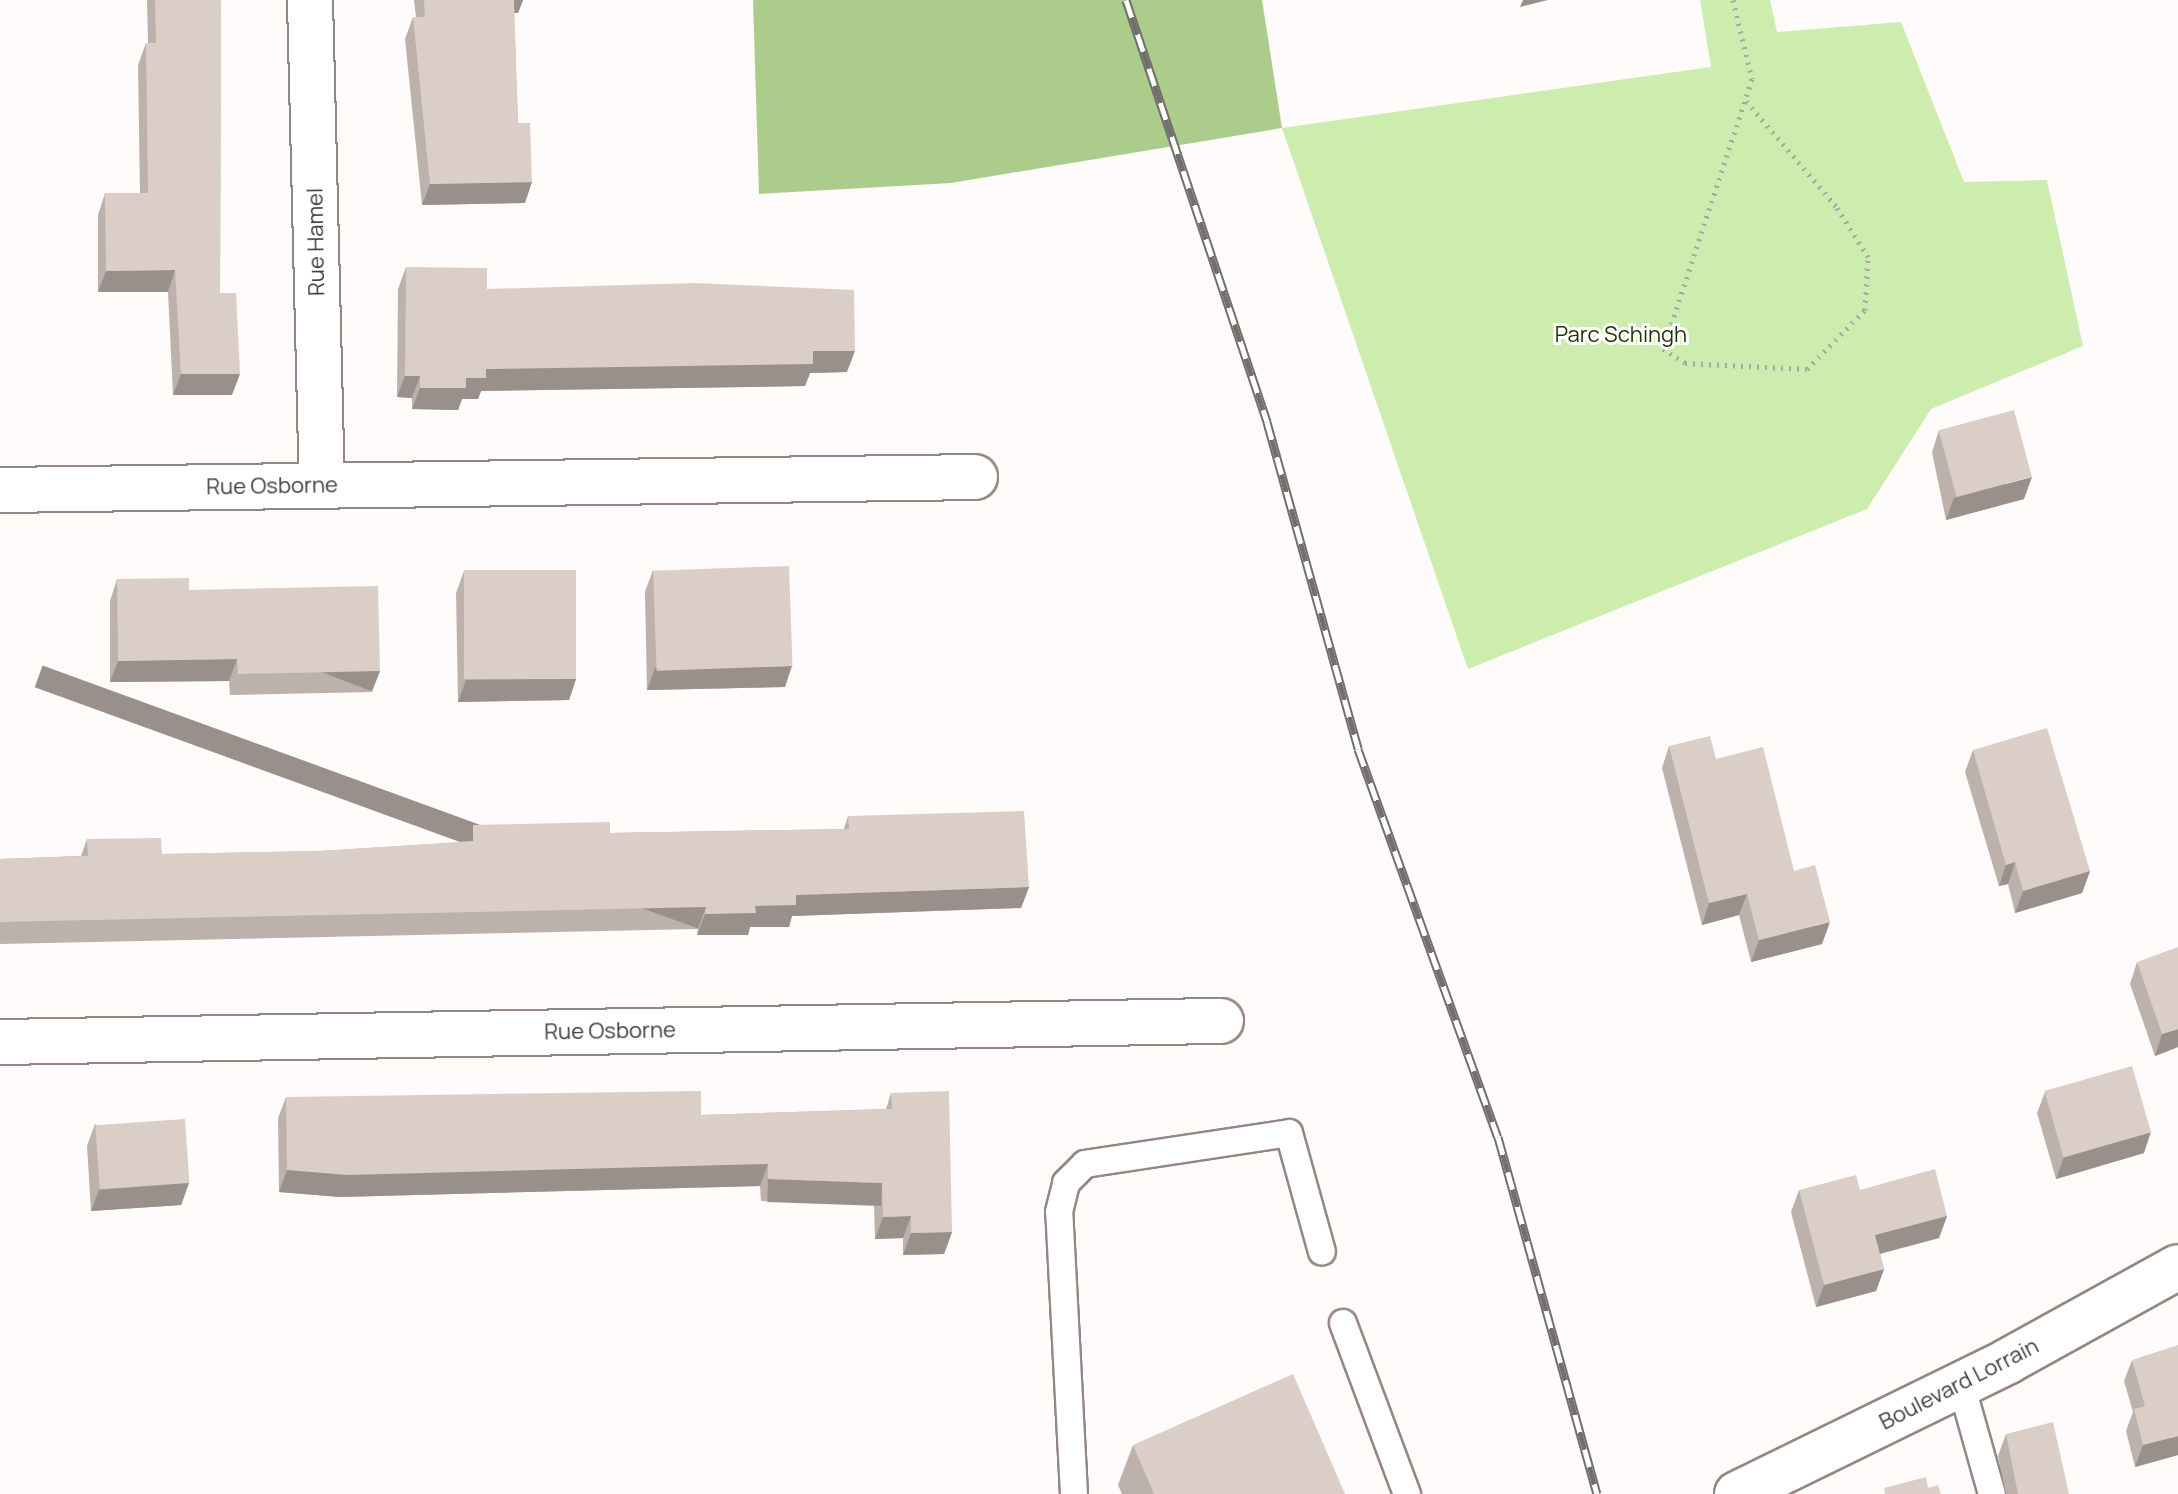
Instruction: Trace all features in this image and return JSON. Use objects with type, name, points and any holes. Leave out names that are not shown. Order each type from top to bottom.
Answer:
[{"type":"street","name":"Rue Hamel","points":[[310,0],[322,485]]},
{"type":"street","name":"Rue Osborne","points":[[0,490],[975,477]]},
{"type":"street","name":"Rue Osborne","points":[[0,1042],[1221,1021]]},
{"type":"street","name":"Boulevard Lorrain","points":[[1737,1494],[1961,1384],[2178,1267]]},
{"type":"lane","points":[[1074,1494],[1059,1212],[1066,1183],[1085,1164],[1289,1133],[1322,1252]]},
{"type":"lane","points":[[1343,1323],[1407,1494]]},
{"type":"lane","points":[[1961,1384],[1992,1494]]},
{"type":"path","points":[[1733,0],[1752,79],[1745,100],[1663,349],[1685,363],[1807,369],[1865,310],[1868,257],[1836,206],[1745,100]]},
{"type":"green space","points":[[753,0],[1262,0],[1282,128],[951,183],[759,194]]},
{"type":"green space","name":"Parc Schingh","points":[[1700,0],[1770,0],[1777,32],[1901,22],[1964,182],[2047,180],[2083,346],[1931,409],[1867,509],[1468,669],[1282,128],[1711,67]]},
{"type":"building","points":[[155,0],[221,0],[220,293],[236,293],[240,374],[181,374],[175,270],[106,271],[105,193],[148,193],[146,43],[156,43]]},
{"type":"building","points":[[424,0],[514,0],[518,123],[530,123],[532,182],[430,184],[413,17],[425,17]]},
{"type":"building","points":[[406,267],[487,268],[487,289],[694,283],[854,290],[855,351],[813,351],[813,364],[486,369],[486,378],[466,378],[466,388],[420,388],[420,376],[405,376]]},
{"type":"building","points":[[2014,410],[2032,477],[1957,497],[1939,430]]},
{"type":"building","points":[[789,566],[792,666],[657,671],[653,571]]},
{"type":"building","points":[[464,570],[576,570],[576,679],[464,679]]},
{"type":"building","points":[[189,578],[189,590],[378,586],[380,671],[238,674],[237,659],[118,661],[117,579]]},
{"type":"building","points":[[2047,728],[2090,871],[2023,891],[2015,862],[2006,865],[1973,750]]},
{"type":"building","points":[[1710,736],[1716,759],[1763,747],[1794,871],[1815,865],[1830,922],[1759,940],[1747,894],[1709,903],[1669,746]]},
{"type":"building","points":[[1024,811],[1029,887],[796,895],[796,905],[755,906],[756,913],[705,914],[706,907],[0,922],[0,859],[88,856],[87,839],[161,838],[162,854],[320,851],[473,841],[473,825],[610,822],[610,833],[849,829],[848,816]]},
{"type":"building","points":[[2178,947],[2178,1029],[2162,1034],[2137,962]]},
{"type":"building","points":[[2132,1066],[2151,1132],[2064,1157],[2045,1091]]},
{"type":"building","points":[[701,1091],[701,1115],[892,1109],[891,1093],[949,1091],[952,1232],[911,1233],[911,1216],[883,1217],[882,1183],[768,1179],[768,1164],[348,1175],[287,1170],[286,1097]]},
{"type":"building","points":[[185,1119],[189,1183],[100,1189],[95,1125]]},
{"type":"building","points":[[1935,1169],[1947,1216],[1875,1235],[1884,1269],[1824,1285],[1799,1190],[1856,1175],[1860,1190]]},
{"type":"building","points":[[2178,1345],[2178,1436],[2143,1445],[2134,1409],[2145,1406],[2132,1360]]},
{"type":"building","points":[[1293,1374],[1345,1494],[1154,1494],[1133,1445]]},
{"type":"building","points":[[2053,1422],[2069,1494],[2018,1494],[2006,1434]]},
{"type":"building","points":[[1926,1477],[1928,1488],[1938,1485],[1941,1494],[1885,1494],[1884,1488]]},
{"type":"railway","points":[[1126,0],[1267,422],[1358,749],[1498,1137],[1597,1494]]}]
